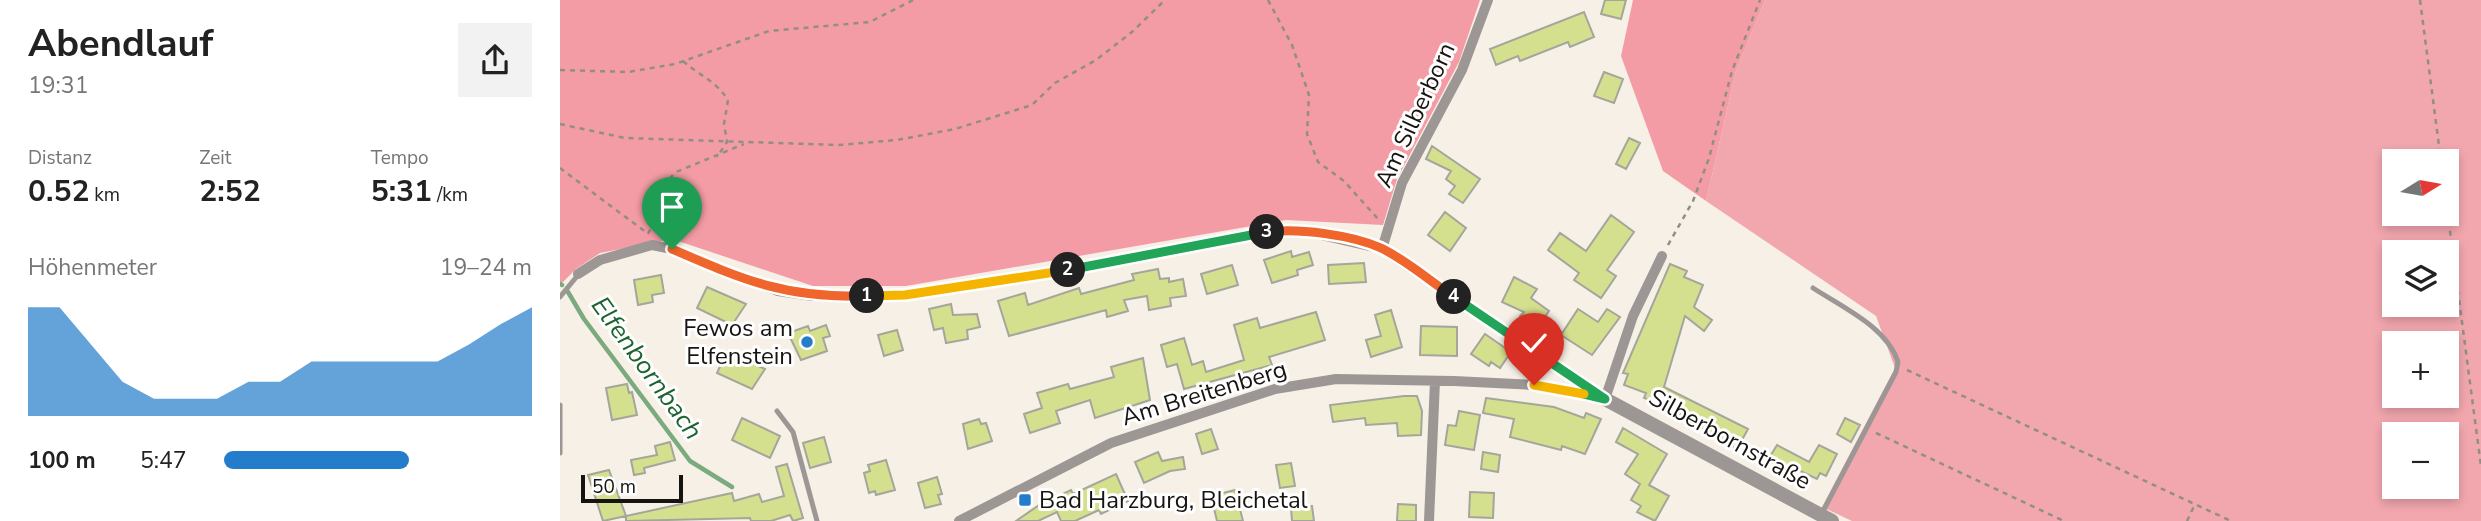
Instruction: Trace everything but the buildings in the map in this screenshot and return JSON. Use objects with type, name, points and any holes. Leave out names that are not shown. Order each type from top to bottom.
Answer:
[{"type":"street","name":"Am Silberborn","points":[[1382,249],[1402,183],[1462,70],[1488,0]]},
{"type":"street","points":[[578,274],[600,260],[650,240],[778,291],[855,297],[932,291],[1135,259],[1240,235],[1285,230],[1382,249],[1605,399],[1633,316],[1661,256]]},
{"type":"street","name":"Am Breitenberg","points":[[959,521],[972,517],[1111,443],[1275,389],[1336,379],[1436,381],[1534,385],[1605,399]]},
{"type":"street","points":[[1429,521],[1436,381]]},
{"type":"street","name":"Silberbornstraße","points":[[1605,399],[1826,518]]},
{"type":"lane","points":[[560,297],[578,274]]},
{"type":"lane","points":[[1814,288],[1876,331],[1894,352],[1898,366],[1866,428],[1826,518]]},
{"type":"lane","points":[[560,405],[560,453]]},
{"type":"lane","points":[[776,411],[793,432],[817,521]]},
{"type":"path","points":[[560,70],[628,72],[683,61],[769,31],[870,22],[913,0]]},
{"type":"path","points":[[560,124],[625,138],[839,145],[897,141],[993,120],[1032,106],[1055,83],[1096,60],[1132,32],[1165,0]]},
{"type":"path","points":[[1268,0],[1292,45],[1309,95],[1307,134],[1318,162],[1344,181],[1380,221]]},
{"type":"path","points":[[1661,256],[1693,201],[1709,158],[1732,71],[1760,0]]},
{"type":"path","points":[[2420,0],[2439,149]]},
{"type":"path","points":[[683,61],[697,73],[717,83],[728,100],[724,124],[727,142],[716,158]]},
{"type":"path","points":[[560,168],[650,240],[668,180],[676,172],[716,158],[746,143]]},
{"type":"path","points":[[2449,226],[2481,466]]},
{"type":"path","points":[[1898,366],[2231,521]]},
{"type":"path","points":[[1866,428],[2064,521]]},
{"type":"path","points":[[2187,521],[2195,504]]},
{"type":"shaded area","points":[[560,0],[1480,0],[1459,62],[1397,179],[1383,225],[1286,220],[906,286],[813,286],[672,239],[600,253],[576,269],[560,285]]},
{"type":"shaded area","points":[[1633,0],[1765,0],[1736,71],[1706,201],[1663,171],[1621,56]]},
{"type":"shaded area","points":[[1765,0],[2481,0],[2481,521],[1852,521],[1822,507],[1895,368],[1876,316],[1706,201],[1736,71]]},
{"type":"waterway","name":"Elfenbornbach","points":[[568,292],[584,319],[690,461],[732,487]]},
{"type":"place","name":"Fewos am Elfenstein","points":[[807,342]]},
{"type":"place","name":"Bad Harzburg, Bleichetal","points":[[1025,500]]},
{"type":"route","points":[[672,249],[749,282],[778,291],[812,296],[855,297],[905,295],[1135,259],[1240,235],[1285,230],[1308,232],[1382,249],[1605,399],[1534,385]]}]
